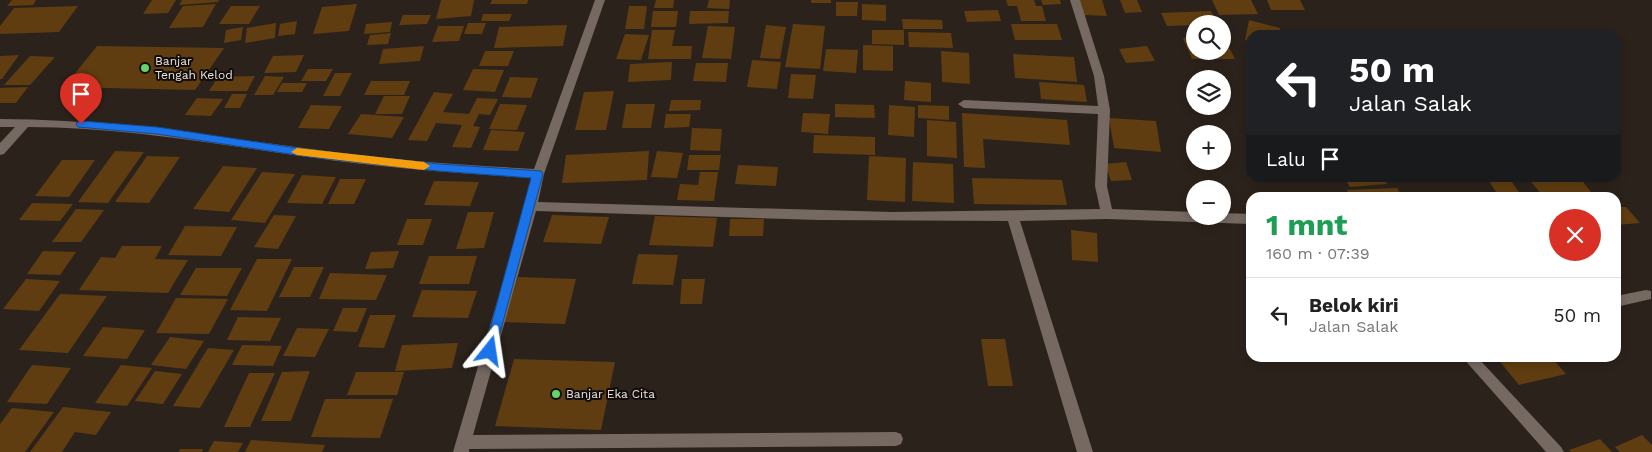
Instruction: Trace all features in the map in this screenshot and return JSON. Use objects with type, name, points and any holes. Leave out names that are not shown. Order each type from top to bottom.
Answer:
[{"type":"street","points":[[600,0],[538,174],[463,447],[896,439]]},
{"type":"street","points":[[1075,0],[1099,76],[1104,110],[1101,186],[1108,214]]},
{"type":"street","points":[[964,104],[1104,110]]},
{"type":"street","points":[[0,151],[25,122]]},
{"type":"street","points":[[0,123],[81,124],[157,130],[310,154],[439,168],[538,174]]},
{"type":"street","points":[[530,206],[667,211],[1014,217],[1108,214],[1246,219]]},
{"type":"street","points":[[1014,217],[1085,452]]},
{"type":"street","points":[[1621,301],[1646,295]]},
{"type":"street","points":[[1474,362],[1556,452]]},
{"type":"building","points":[[12,0],[36,0],[33,5],[7,6]]},
{"type":"building","points":[[152,0],[176,0],[168,13],[143,14]]},
{"type":"building","points":[[182,0],[219,0],[218,2],[179,5]]},
{"type":"building","points":[[441,0],[474,0],[471,16],[436,19]]},
{"type":"building","points":[[492,0],[528,0],[527,4],[490,4]]},
{"type":"building","points":[[656,0],[674,0],[673,8],[654,8]]},
{"type":"building","points":[[709,0],[730,0],[729,9],[707,8]]},
{"type":"building","points":[[811,0],[831,0],[831,3],[811,3]]},
{"type":"building","points":[[1006,0],[1034,0],[1036,6],[1042,6],[1046,21],[1021,21],[1017,6],[1008,6]]},
{"type":"building","points":[[1041,0],[1060,0],[1061,4],[1043,5]]},
{"type":"building","points":[[1080,0],[1102,0],[1107,16],[1084,15]]},
{"type":"building","points":[[1120,0],[1137,0],[1142,12],[1125,13]]},
{"type":"building","points":[[1212,0],[1251,0],[1258,14],[1219,15]]},
{"type":"building","points":[[1267,0],[1300,0],[1305,10],[1271,10]]},
{"type":"building","points":[[836,2],[858,2],[857,16],[836,16]]},
{"type":"building","points":[[216,4],[203,27],[169,28],[183,6]]},
{"type":"building","points":[[357,4],[349,31],[313,34],[322,7]]},
{"type":"building","points":[[862,4],[886,5],[886,21],[862,20]]},
{"type":"building","points":[[78,6],[59,32],[0,34],[0,26],[14,8]]},
{"type":"building","points":[[231,6],[260,6],[249,24],[219,24]]},
{"type":"building","points":[[629,6],[647,6],[644,29],[625,29]]},
{"type":"building","points":[[998,10],[1001,21],[967,22],[964,11]]},
{"type":"building","points":[[653,11],[678,11],[676,27],[651,27]]},
{"type":"building","points":[[690,11],[729,11],[728,23],[689,24]]},
{"type":"building","points":[[1211,11],[1213,15],[1186,15],[1186,25],[1167,26],[1161,13]]},
{"type":"building","points":[[483,14],[512,14],[509,21],[481,21]]},
{"type":"building","points":[[403,15],[431,15],[427,24],[399,25]]},
{"type":"building","points":[[902,19],[942,20],[943,29],[903,29]]},
{"type":"building","points":[[1249,20],[1280,28],[1280,30],[1247,30]]},
{"type":"building","points":[[297,21],[295,34],[278,36],[280,24]]},
{"type":"building","points":[[392,22],[390,32],[364,34],[366,24]]},
{"type":"building","points":[[276,23],[275,38],[245,43],[247,28]]},
{"type":"building","points":[[468,23],[486,23],[482,34],[464,34]]},
{"type":"building","points":[[793,24],[825,26],[820,69],[785,67]]},
{"type":"building","points":[[1011,24],[1057,24],[1062,40],[1015,40]]},
{"type":"building","points":[[567,25],[563,46],[494,48],[499,27]]},
{"type":"building","points":[[766,25],[786,27],[780,59],[760,58]]},
{"type":"building","points":[[438,26],[464,26],[459,41],[432,42]]},
{"type":"building","points":[[708,26],[735,27],[731,59],[702,58]]},
{"type":"building","points":[[243,27],[241,40],[224,43],[226,30]]},
{"type":"building","points":[[652,30],[675,30],[672,46],[692,46],[691,59],[648,59]]},
{"type":"building","points":[[872,30],[904,30],[904,45],[872,44]]},
{"type":"building","points":[[908,32],[951,33],[953,48],[909,47]]},
{"type":"building","points":[[391,33],[388,44],[367,45],[370,35]]},
{"type":"building","points":[[625,34],[649,35],[641,60],[616,59]]},
{"type":"building","points":[[863,45],[893,46],[893,71],[863,70]]},
{"type":"building","name":"Banjar Tengah Kelod","points":[[97,46],[224,48],[195,90],[64,87]]},
{"type":"building","points":[[424,46],[420,61],[379,64],[383,49]]},
{"type":"building","points":[[1147,46],[1155,61],[1126,63],[1119,49]]},
{"type":"building","points":[[826,49],[858,50],[856,73],[823,71]]},
{"type":"building","points":[[485,51],[514,51],[508,66],[479,66]]},
{"type":"building","points":[[941,51],[969,53],[970,84],[942,82]]},
{"type":"building","points":[[1013,54],[1074,57],[1077,82],[1015,78]]},
{"type":"building","points":[[19,55],[2,79],[0,79],[0,56]]},
{"type":"building","points":[[304,55],[296,72],[264,73],[273,56]]},
{"type":"building","points":[[30,56],[55,57],[30,85],[4,85]]},
{"type":"building","points":[[752,60],[781,62],[777,89],[747,87]]},
{"type":"building","points":[[672,62],[671,80],[628,82],[630,64]]},
{"type":"building","points":[[696,63],[728,63],[726,82],[693,81]]},
{"type":"building","points":[[308,69],[333,69],[326,81],[301,81]]},
{"type":"building","points":[[473,69],[504,70],[495,92],[463,90]]},
{"type":"building","points":[[335,73],[352,73],[340,96],[323,96]]},
{"type":"building","points":[[791,74],[816,75],[813,99],[788,98]]},
{"type":"building","points":[[255,76],[247,91],[209,91],[218,77]]},
{"type":"building","points":[[265,76],[284,77],[273,95],[254,95]]},
{"type":"building","points":[[510,77],[538,78],[531,98],[502,97]]},
{"type":"building","points":[[371,81],[410,81],[404,95],[364,95]]},
{"type":"building","points":[[905,81],[931,83],[931,102],[904,100]]},
{"type":"building","points":[[1039,82],[1084,85],[1087,102],[1041,99]]},
{"type":"building","points":[[282,83],[307,83],[302,92],[277,92]]},
{"type":"building","points":[[28,87],[16,103],[0,103],[0,88]]},
{"type":"building","points":[[614,91],[606,130],[575,130],[584,92]]},
{"type":"building","points":[[434,92],[453,94],[443,112],[469,114],[477,98],[498,99],[490,115],[479,114],[473,126],[480,127],[471,148],[452,147],[462,125],[436,123],[427,141],[408,140]]},
{"type":"building","points":[[232,94],[247,94],[240,108],[224,108]]},
{"type":"building","points":[[384,96],[410,96],[402,114],[375,114]]},
{"type":"building","points":[[197,98],[223,99],[211,116],[185,115]]},
{"type":"building","points":[[671,100],[701,100],[700,110],[669,111]]},
{"type":"building","points":[[500,104],[527,105],[517,130],[489,129]]},
{"type":"building","points":[[626,104],[655,104],[651,128],[622,128]]},
{"type":"building","points":[[835,104],[874,105],[875,118],[835,117]]},
{"type":"building","points":[[311,105],[342,106],[329,129],[298,128]]},
{"type":"building","points":[[889,105],[915,107],[914,137],[888,135]]},
{"type":"building","points":[[918,105],[949,106],[949,120],[918,118]]},
{"type":"building","points":[[803,113],[830,114],[828,134],[801,132]]},
{"type":"building","points":[[962,113],[1067,120],[1070,145],[983,139],[985,168],[964,167]]},
{"type":"building","points":[[361,114],[404,117],[392,138],[348,134]]},
{"type":"building","points":[[666,114],[691,114],[689,127],[664,128]]},
{"type":"building","points":[[1109,118],[1156,121],[1161,152],[1114,148]]},
{"type":"building","points":[[927,120],[956,122],[957,158],[927,156]]},
{"type":"building","points":[[692,128],[722,129],[720,151],[690,150]]},
{"type":"building","points":[[491,130],[525,132],[518,151],[483,150]]},
{"type":"building","points":[[814,135],[875,137],[875,155],[813,153]]},
{"type":"building","points":[[115,151],[144,152],[108,203],[78,202]]},
{"type":"building","points":[[649,151],[647,180],[562,183],[566,155]]},
{"type":"building","points":[[657,151],[683,153],[677,178],[651,177]]},
{"type":"building","points":[[689,155],[721,155],[719,170],[687,170]]},
{"type":"building","points":[[147,156],[180,157],[149,203],[115,202]]},
{"type":"building","points":[[869,156],[906,158],[905,202],[867,200]]},
{"type":"building","points":[[62,160],[95,160],[69,197],[35,196]]},
{"type":"building","points":[[913,162],[953,164],[954,203],[912,201]]},
{"type":"building","points":[[1126,162],[1132,180],[1111,181],[1105,164]]},
{"type":"building","points":[[738,165],[778,167],[776,186],[735,184]]},
{"type":"building","points":[[223,166],[257,168],[229,212],[193,209]]},
{"type":"building","points":[[262,172],[295,174],[265,223],[231,220]]},
{"type":"building","points":[[700,172],[718,172],[714,201],[677,200],[680,184],[698,185]]},
{"type":"building","points":[[302,175],[336,177],[322,204],[287,203]]},
{"type":"building","points":[[972,178],[1062,180],[1067,205],[974,204]]},
{"type":"building","points":[[340,179],[366,179],[354,204],[328,204]]},
{"type":"building","points":[[434,181],[479,182],[470,206],[424,205]]},
{"type":"building","points":[[1347,182],[1386,182],[1387,184],[1350,187]]},
{"type":"building","points":[[1490,182],[1512,182],[1519,192],[1496,192]]},
{"type":"building","points":[[1531,182],[1583,182],[1591,192],[1539,192]]},
{"type":"building","points":[[1397,188],[1400,192],[1348,192],[1347,190]]},
{"type":"building","points":[[32,203],[73,204],[60,221],[19,220]]},
{"type":"building","points":[[1621,207],[1626,207],[1640,223],[1621,225]]},
{"type":"building","points":[[76,209],[104,210],[81,242],[52,242]]},
{"type":"building","points":[[468,212],[494,212],[484,248],[456,249]]},
{"type":"building","points":[[274,215],[296,216],[278,249],[254,247]]},
{"type":"building","points":[[552,215],[609,217],[601,244],[543,242]]},
{"type":"building","points":[[655,216],[717,218],[713,247],[649,245]]},
{"type":"building","points":[[407,219],[432,219],[423,245],[397,245]]},
{"type":"building","points":[[730,219],[764,219],[763,236],[729,236]]},
{"type":"building","points":[[185,226],[237,227],[221,256],[168,255]]},
{"type":"building","points":[[1071,230],[1097,233],[1098,262],[1072,260]]},
{"type":"building","points":[[122,246],[162,246],[155,259],[188,260],[168,293],[79,290],[101,257],[115,258]]},
{"type":"building","points":[[43,251],[76,252],[60,275],[27,274]]},
{"type":"building","points":[[399,251],[393,268],[365,269],[371,252]]},
{"type":"building","points":[[638,254],[678,255],[673,285],[632,284]]},
{"type":"building","points":[[429,256],[477,256],[469,284],[419,284]]},
{"type":"building","points":[[257,259],[292,259],[267,311],[230,310]]},
{"type":"building","points":[[294,267],[324,267],[310,297],[279,297]]},
{"type":"building","points":[[196,268],[242,268],[227,296],[180,295]]},
{"type":"building","points":[[330,273],[387,275],[376,300],[319,299]]},
{"type":"building","points":[[518,277],[576,279],[565,324],[504,322]]},
{"type":"building","points":[[26,279],[60,281],[39,311],[3,309]]},
{"type":"building","points":[[682,279],[705,279],[702,304],[680,304]]},
{"type":"building","points":[[422,290],[477,291],[468,318],[412,317]]},
{"type":"building","points":[[60,294],[107,296],[68,353],[19,350]]},
{"type":"building","points":[[176,298],[228,299],[209,334],[156,333]]},
{"type":"building","points":[[343,308],[367,308],[357,332],[333,331]]},
{"type":"building","points":[[370,315],[396,315],[384,348],[358,347]]},
{"type":"building","points":[[238,317],[281,318],[270,341],[227,340]]},
{"type":"building","points":[[103,327],[145,330],[127,359],[83,356]]},
{"type":"building","points":[[297,328],[329,329],[315,357],[283,356]]},
{"type":"building","points":[[170,337],[204,341],[186,369],[151,365]]},
{"type":"building","points":[[981,339],[1005,339],[1013,386],[988,386]]},
{"type":"building","points":[[458,343],[452,368],[395,371],[402,345]]},
{"type":"building","points":[[242,345],[282,346],[273,366],[232,365]]},
{"type":"building","points":[[208,348],[234,350],[200,408],[173,406]]},
{"type":"building","name":"Banjar Eka Cita","points":[[514,359],[615,362],[601,430],[495,426]]},
{"type":"building","points":[[1500,362],[1556,362],[1566,374],[1519,385]]},
{"type":"building","points":[[32,365],[71,368],[47,404],[7,402]]},
{"type":"building","points":[[121,365],[152,368],[127,406],[95,403]]},
{"type":"building","points":[[155,371],[182,374],[163,404],[135,401]]},
{"type":"building","points":[[310,371],[291,421],[261,421],[282,372]]},
{"type":"building","points":[[356,372],[404,372],[397,395],[347,395]]},
{"type":"building","points":[[249,373],[275,373],[250,427],[224,427]]},
{"type":"building","points":[[325,399],[393,399],[380,438],[311,437]]},
{"type":"building","points":[[63,407],[111,412],[96,435],[75,432],[62,452],[30,452]]},
{"type":"building","points":[[12,408],[54,412],[25,452],[0,452],[0,424]]},
{"type":"building","points":[[1642,435],[1652,445],[1652,452],[1620,452],[1615,447]]},
{"type":"building","points":[[1600,439],[1612,452],[1571,452],[1569,450]]},
{"type":"building","points":[[251,440],[325,445],[322,452],[245,452]]},
{"type":"building","points":[[214,441],[243,443],[238,452],[208,452]]},
{"type":"building","points":[[180,449],[203,449],[202,452],[179,452]]},
{"type":"slow traffic","points":[[297,152],[424,166]]},
{"type":"place","name":"Banjar Tengah Kelod","points":[[145,68]]},
{"type":"place","name":"Banjar Eka Cita","points":[[556,394]]},
{"type":"route","points":[[81,124],[157,130],[310,154],[439,168],[538,174],[490,351]]}]
